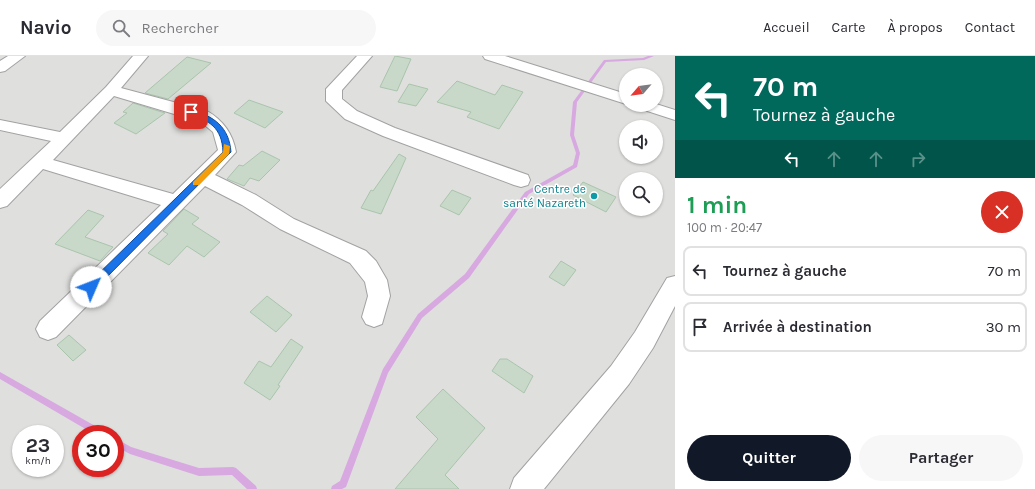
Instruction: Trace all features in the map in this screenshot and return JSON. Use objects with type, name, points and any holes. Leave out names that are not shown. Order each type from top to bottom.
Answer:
[{"type":"street","points":[[0,68],[18,56]]},
{"type":"street","points":[[0,201],[111,90],[141,56]]},
{"type":"street","points":[[365,56],[334,89],[334,101],[351,115],[389,132],[520,180]]},
{"type":"street","points":[[490,56],[619,97]]},
{"type":"street","points":[[48,329],[227,152],[226,142],[222,133],[211,119],[111,90]]},
{"type":"street","points":[[663,111],[675,115]]},
{"type":"street","points":[[0,125],[63,138]]},
{"type":"street","points":[[40,162],[176,203]]},
{"type":"street","points":[[203,177],[249,200],[286,224],[358,257],[368,267],[376,280],[379,296],[374,317]]},
{"type":"street","points":[[525,489],[620,375],[644,340],[675,285]]},
{"type":"shaded area","points":[[0,56],[675,56],[675,489],[0,489]]},
{"type":"building","points":[[395,56],[411,59],[397,91],[380,87]]},
{"type":"building","points":[[187,57],[211,63],[168,99],[145,93]]},
{"type":"building","points":[[457,81],[495,95],[502,85],[523,92],[499,129],[467,117],[471,112],[437,102]]},
{"type":"building","points":[[409,84],[428,89],[416,106],[398,102]]},
{"type":"building","points":[[249,100],[283,112],[265,128],[234,113]]},
{"type":"building","points":[[133,103],[165,113],[136,134],[114,123],[127,113],[123,112]]},
{"type":"building","points":[[262,151],[280,160],[259,181],[250,178],[244,186],[227,179],[239,165],[243,166]]},
{"type":"building","points":[[399,154],[406,158],[381,214],[361,208],[371,190],[373,191]]},
{"type":"building","name":"Centre de santé Nazareth","points":[[583,182],[616,197],[606,212],[573,195]]},
{"type":"building","points":[[452,190],[471,198],[459,215],[440,206]]},
{"type":"building","points":[[184,209],[199,218],[192,224],[220,242],[204,257],[187,246],[169,265],[148,253],[168,234],[163,231]]},
{"type":"building","points":[[88,210],[104,216],[85,237],[113,247],[100,261],[55,244]]},
{"type":"building","points":[[561,261],[576,270],[564,286],[549,277]]},
{"type":"building","points":[[267,296],[292,315],[276,332],[250,312]]},
{"type":"building","points":[[69,335],[86,350],[73,361],[57,345]]},
{"type":"building","points":[[291,339],[303,347],[270,400],[244,383],[259,361],[271,367]]},
{"type":"building","points":[[500,359],[507,359],[533,376],[524,393],[492,371]]},
{"type":"building","points":[[443,389],[485,428],[445,475],[459,489],[395,489],[438,439],[416,417]]},
{"type":"waterway","points":[[335,489],[343,484],[385,371],[420,316],[467,276],[527,193],[575,166],[578,153],[572,135],[575,102],[605,61],[644,59],[652,56]]},
{"type":"waterway","points":[[0,375],[86,425]]},
{"type":"waterway","points":[[124,447],[199,472],[233,471],[253,489]]},
{"type":"slow traffic","points":[[196,183],[227,152],[227,146]]},
{"type":"place","name":"Centre de santé Nazareth","points":[[594,196]]},
{"type":"route","points":[[91,287],[227,152],[226,142],[222,133],[211,119],[191,112]]}]
